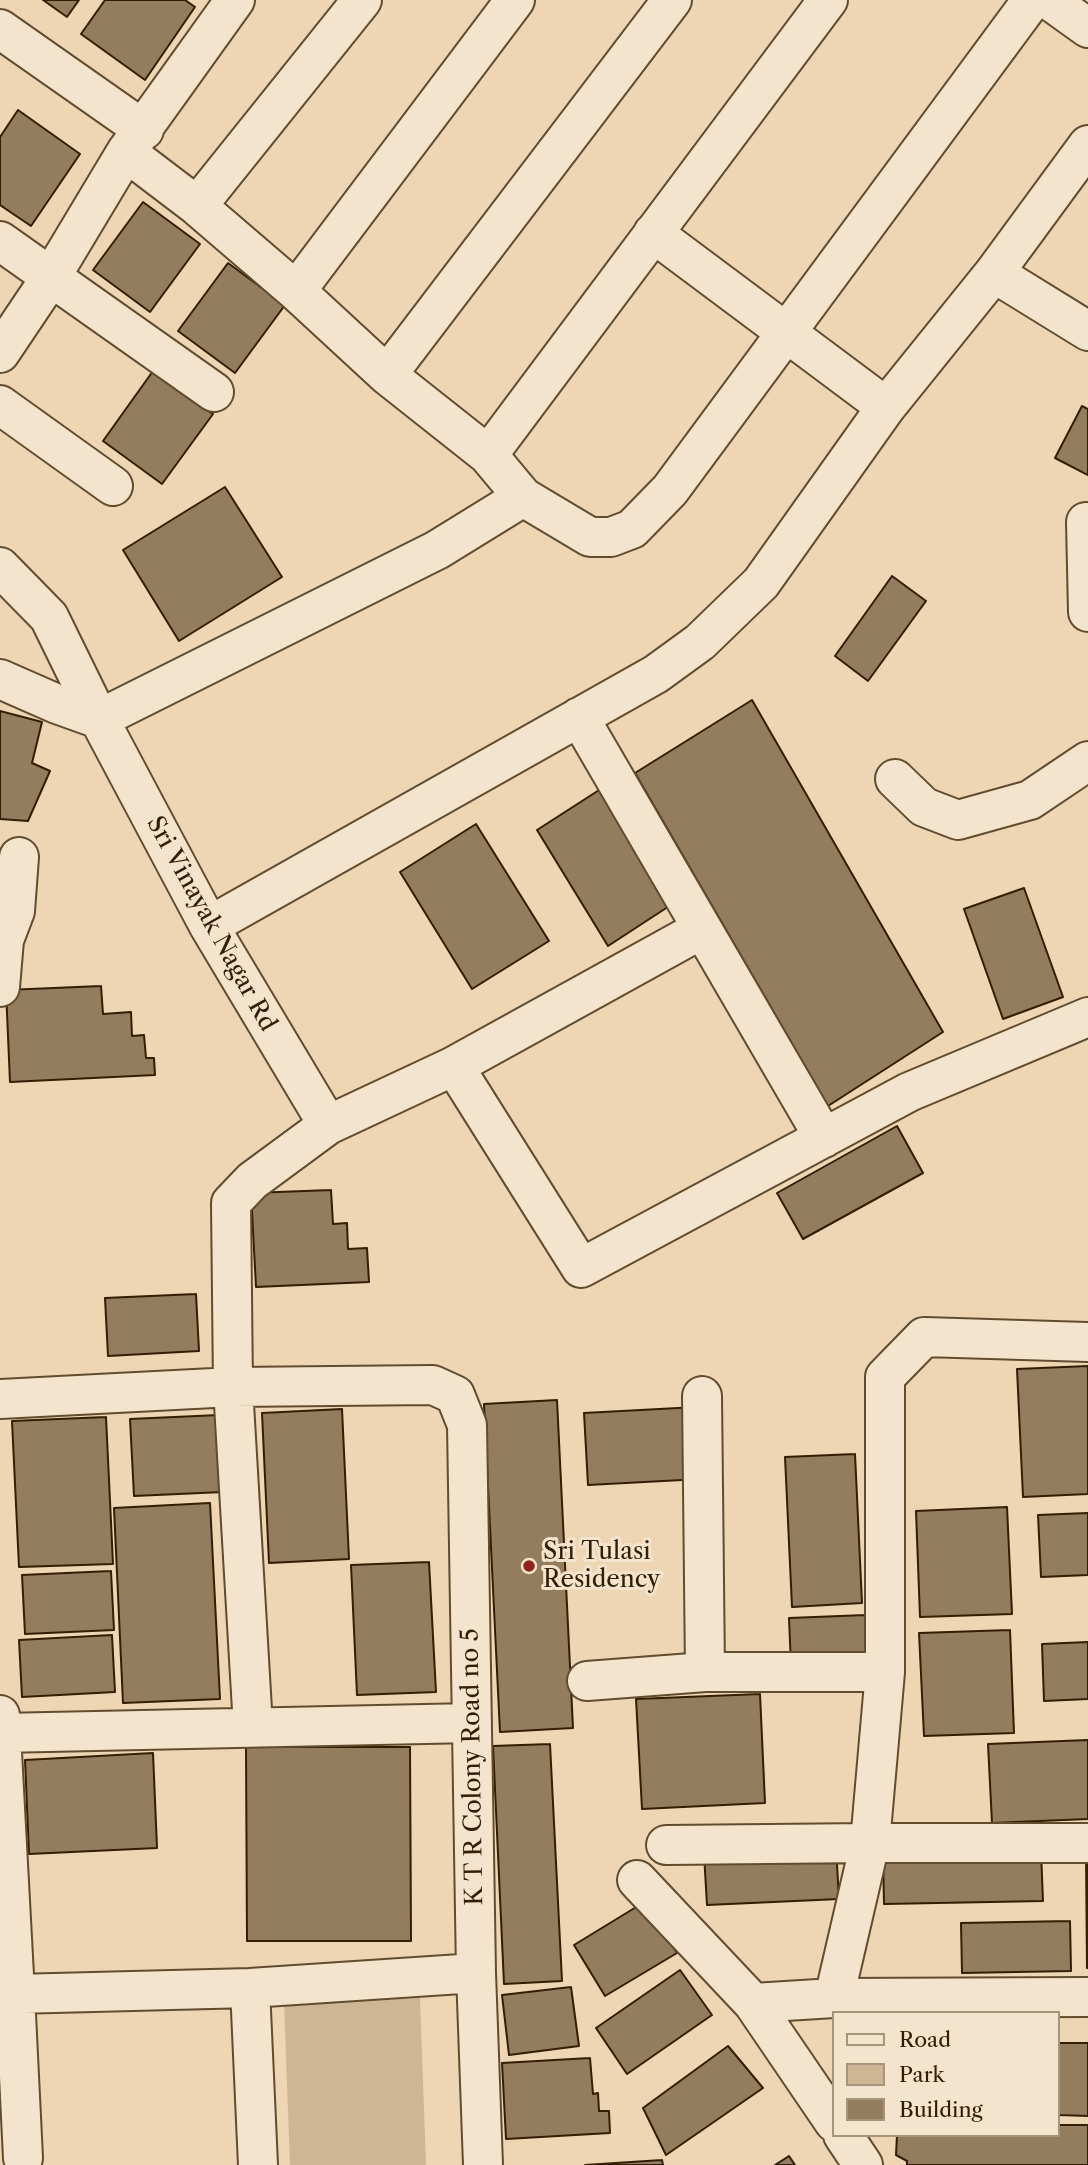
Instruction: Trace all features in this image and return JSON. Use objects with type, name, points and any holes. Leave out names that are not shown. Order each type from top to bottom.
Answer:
[{"type":"street","points":[[0,353],[51,277],[135,141],[235,0]]},
{"type":"street","points":[[197,206],[362,0]]},
{"type":"street","points":[[296,290],[515,0]]},
{"type":"street","points":[[387,375],[673,0]]},
{"type":"street","points":[[488,455],[828,0]]},
{"type":"street","points":[[0,29],[135,141],[197,206],[296,290],[387,375],[488,455],[523,497],[590,537],[611,537],[632,529],[670,491],[1032,0]]},
{"type":"street","points":[[1049,0],[1088,28]]},
{"type":"street","points":[[209,926],[656,674],[700,642],[761,583],[886,407],[1082,167]]},
{"type":"street","points":[[653,233],[886,407]]},
{"type":"street","points":[[0,241],[214,392]]},
{"type":"street","points":[[994,273],[1088,331]]},
{"type":"street","points":[[0,405],[113,486]]},
{"type":"street","points":[[0,679],[99,719],[437,550],[523,497]]},
{"type":"street","points":[[1086,522],[1088,612]]},
{"type":"street","name":"Sri Vinayak Nagar Rd","points":[[0,567],[49,617],[99,719],[209,926],[328,1125]]},
{"type":"street","points":[[579,717],[824,1138]]},
{"type":"street","points":[[895,779],[924,807],[958,820],[1030,800],[1088,761]]},
{"type":"street","points":[[0,987],[2,940],[15,911],[19,856]]},
{"type":"street","points":[[253,1727],[233,1387],[231,1203],[252,1181],[328,1125],[454,1066],[702,929]]},
{"type":"street","points":[[454,1066],[581,1268],[909,1092],[1088,1017]]},
{"type":"street","points":[[834,1998],[870,1843],[886,1672],[884,1377],[924,1337],[1088,1342]]},
{"type":"street","name":"K T R Colony Road no 5","points":[[233,1387],[433,1385],[454,1395],[467,1425],[476,1973],[483,2165]]},
{"type":"street","points":[[0,1399],[233,1387]]},
{"type":"street","points":[[702,1396],[705,1672]]},
{"type":"street","points":[[587,1681],[705,1672],[886,1672]]},
{"type":"street","points":[[0,1715],[7,1994],[23,2158]]},
{"type":"street","points":[[1,1733],[472,1723]]},
{"type":"street","points":[[666,1846],[1088,1843]]},
{"type":"street","points":[[637,1880],[753,2003],[832,2119]]},
{"type":"street","points":[[7,1994],[250,1988],[476,1973]]},
{"type":"street","points":[[250,1988],[258,2165]]},
{"type":"street","points":[[753,2003],[834,1998],[1088,1997]]},
{"type":"street","points":[[844,2137],[863,2165]]},
{"type":"green space","points":[[420,1998],[426,2165],[290,2165],[284,2003]]},
{"type":"building","points":[[43,0],[79,0],[67,17]]},
{"type":"building","points":[[105,0],[185,0],[195,7],[145,80],[81,34]]},
{"type":"building","points":[[18,110],[80,154],[31,226],[0,205],[0,137]]},
{"type":"building","points":[[143,202],[200,244],[150,312],[93,270]]},
{"type":"building","points":[[228,263],[285,305],[235,373],[178,331]]},
{"type":"building","points":[[153,371],[213,414],[162,484],[103,441]]},
{"type":"building","points":[[1082,406],[1088,409],[1088,475],[1055,458]]},
{"type":"building","points":[[225,487],[282,577],[179,641],[123,550]]},
{"type":"building","points":[[892,576],[926,601],[868,681],[835,656]]},
{"type":"building","points":[[752,700],[943,1032],[828,1106],[635,773]]},
{"type":"building","points":[[0,711],[42,722],[32,763],[50,771],[28,821],[0,819]]},
{"type":"building","points":[[610,783],[677,901],[608,946],[537,830]]},
{"type":"building","points":[[476,824],[549,941],[472,989],[400,872]]},
{"type":"building","points":[[1024,888],[1063,997],[1003,1019],[964,909]]},
{"type":"building","points":[[101,986],[103,1014],[131,1012],[132,1036],[144,1035],[146,1058],[154,1058],[155,1075],[10,1082],[6,990]]},
{"type":"building","points":[[897,1126],[923,1173],[803,1239],[777,1193]]},
{"type":"building","points":[[331,1190],[333,1224],[347,1223],[348,1249],[367,1248],[369,1282],[256,1287],[251,1193]]},
{"type":"building","points":[[196,1294],[199,1351],[108,1356],[105,1298]]},
{"type":"building","points":[[1088,1366],[1088,1494],[1023,1497],[1017,1369]]},
{"type":"building","name":"Sri Tulasi Residency","points":[[557,1400],[573,1728],[500,1732],[484,1404]]},
{"type":"building","points":[[697,1407],[701,1479],[588,1485],[584,1413]]},
{"type":"building","points":[[342,1409],[349,1559],[269,1563],[262,1413]]},
{"type":"building","points":[[219,1415],[223,1492],[134,1496],[130,1419]]},
{"type":"building","points":[[106,1417],[113,1564],[19,1567],[12,1421]]},
{"type":"building","points":[[855,1454],[862,1603],[792,1607],[785,1457]]},
{"type":"building","points":[[210,1503],[220,1699],[123,1703],[114,1508]]},
{"type":"building","points":[[1007,1507],[1012,1614],[920,1617],[916,1511]]},
{"type":"building","points":[[1088,1513],[1088,1575],[1041,1577],[1038,1515]]},
{"type":"building","points":[[429,1562],[436,1692],[357,1695],[351,1565]]},
{"type":"building","points":[[111,1571],[114,1630],[25,1634],[22,1575]]},
{"type":"building","points":[[866,1615],[868,1662],[791,1665],[789,1618]]},
{"type":"building","points":[[1010,1630],[1014,1733],[924,1736],[919,1633]]},
{"type":"building","points":[[112,1635],[115,1692],[22,1697],[19,1640]]},
{"type":"building","points":[[1088,1642],[1088,1699],[1044,1701],[1042,1644]]},
{"type":"building","points":[[760,1694],[765,1803],[642,1809],[636,1699]]},
{"type":"building","points":[[1088,1740],[1088,1819],[992,1823],[988,1744]]},
{"type":"building","points":[[550,1744],[562,1981],[504,1984],[493,1746]]},
{"type":"building","points":[[246,1747],[410,1747],[411,1941],[247,1941]]},
{"type":"building","points":[[153,1753],[157,1848],[29,1854],[25,1760]]},
{"type":"building","points":[[836,1847],[839,1899],[707,1905],[704,1854]]},
{"type":"building","points":[[1041,1851],[1043,1901],[884,1904],[883,1855]]},
{"type":"building","points":[[1088,1854],[1088,1968],[1087,1968]]},
{"type":"building","points":[[646,1901],[677,1953],[605,1996],[574,1945]]},
{"type":"building","points":[[1070,1921],[1071,1971],[962,1973],[961,1923]]},
{"type":"building","points":[[680,1970],[712,2015],[627,2074],[596,2028]]},
{"type":"building","points":[[571,1987],[579,2046],[509,2055],[502,1995]]},
{"type":"building","points":[[1060,2043],[1088,2043],[1088,2116],[1060,2115]]},
{"type":"building","points":[[728,2046],[763,2088],[666,2155],[643,2108]]},
{"type":"building","points":[[590,2058],[593,2094],[598,2093],[599,2111],[609,2111],[610,2133],[506,2139],[502,2063]]},
{"type":"building","points":[[1060,2125],[1088,2125],[1088,2165],[907,2165],[907,2161],[896,2155],[897,2137],[1060,2137]]},
{"type":"building","points":[[789,2156],[795,2165],[775,2165]]},
{"type":"building","points":[[662,2160],[663,2165],[585,2165]]},
{"type":"place","name":"Sri Tulasi Residency","points":[[529,1566]]}]
